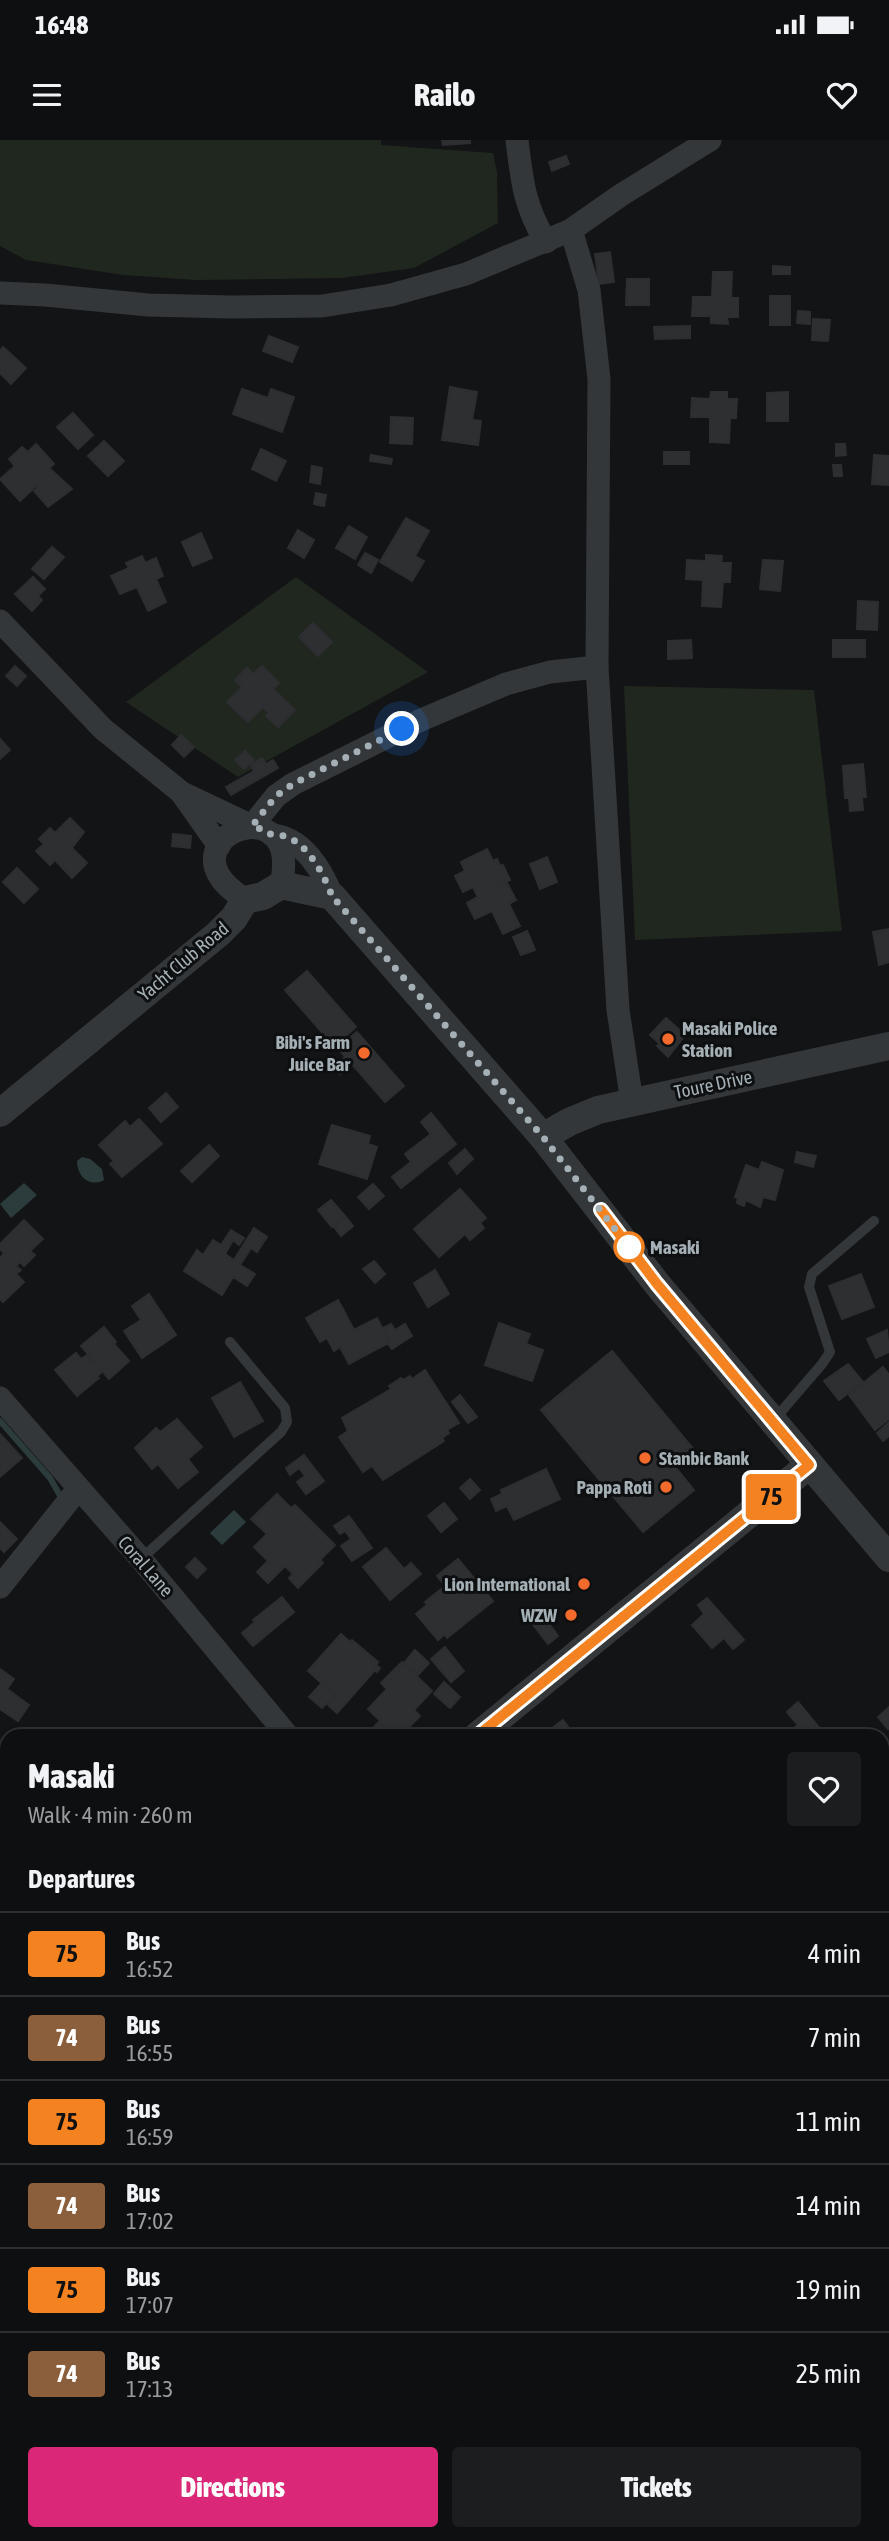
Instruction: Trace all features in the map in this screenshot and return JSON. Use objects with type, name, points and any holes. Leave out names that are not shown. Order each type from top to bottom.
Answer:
[{"type":"street","points":[[517,140],[524,198],[546,242]]},
{"type":"street","points":[[0,293],[148,305],[322,306],[391,295],[466,274],[571,230],[621,195],[710,140]]},
{"type":"street","points":[[571,230],[589,290],[599,379],[597,667],[618,1010],[632,1102]]},
{"type":"street","points":[[0,621],[103,729],[182,793],[262,831],[283,850],[285,867],[281,885]]},
{"type":"street","points":[[262,831],[276,796],[293,784],[433,714],[506,684],[550,672],[597,667]]},
{"type":"street","points":[[182,793],[219,846]]},
{"type":"street","points":[[218,934],[227,903],[215,861],[219,846],[227,835],[239,828],[262,831],[285,836],[299,845],[325,878],[332,896],[543,1137],[657,1284],[889,1558]]},
{"type":"street","points":[[219,876],[245,900],[263,896],[281,885],[332,896]]},
{"type":"street","name":"Yacht Club Road","points":[[0,1113],[218,934],[234,918],[245,900]]},
{"type":"street","name":"Toure Drive","points":[[543,1137],[598,1110],[889,1046]]},
{"type":"street","name":"Coral Lane","points":[[0,1398],[141,1559],[282,1729]]},
{"type":"street","points":[[486,1729],[809,1465]]},
{"type":"street","points":[[0,1587],[78,1489]]},
{"type":"lane","points":[[772,1422],[830,1352],[809,1287],[812,1274],[874,1221]]},
{"type":"lane","points":[[141,1559],[281,1432],[288,1422],[285,1408],[230,1342]]},
{"type":"shaded area","points":[[0,140],[381,140],[381,145],[493,153],[497,172],[498,223],[414,268],[342,278],[196,280],[123,275],[26,260],[0,246]]},
{"type":"shaded area","points":[[296,577],[428,672],[238,777],[126,702]]},
{"type":"shaded area","points":[[624,686],[814,690],[842,931],[635,940]]},
{"type":"shaded area","points":[[82,1157],[90,1159],[102,1169],[104,1180],[93,1183],[82,1176],[77,1161]]},
{"type":"shaded area","points":[[24,1183],[37,1195],[11,1218],[0,1204]]},
{"type":"shaded area","points":[[234,1510],[246,1522],[222,1545],[210,1533]]},
{"type":"building","points":[[442,140],[470,140],[470,143],[443,145]]},
{"type":"building","points":[[566,156],[569,164],[552,171],[549,162]]},
{"type":"building","points":[[610,252],[614,282],[599,284],[595,254]]},
{"type":"building","points":[[773,266],[790,267],[790,274],[773,274]]},
{"type":"building","points":[[713,272],[732,272],[731,298],[738,298],[738,317],[727,317],[728,324],[711,323],[711,316],[692,316],[693,297],[712,297]]},
{"type":"building","points":[[627,279],[649,279],[649,305],[626,305]]},
{"type":"building","points":[[770,296],[790,296],[790,325],[770,325]]},
{"type":"building","points":[[798,311],[810,312],[810,324],[797,323]]},
{"type":"building","points":[[813,319],[830,320],[828,341],[812,340]]},
{"type":"building","points":[[690,326],[690,338],[655,339],[654,327]]},
{"type":"building","points":[[269,336],[298,347],[292,362],[263,351]]},
{"type":"building","points":[[3,347],[26,368],[11,384],[0,373],[0,351]]},
{"type":"building","points":[[450,387],[477,392],[472,420],[481,421],[478,445],[442,440]]},
{"type":"building","points":[[242,389],[268,398],[271,389],[294,397],[282,432],[233,414]]},
{"type":"building","points":[[711,392],[727,392],[727,399],[737,399],[736,418],[730,418],[729,443],[710,442],[710,417],[691,417],[692,398],[710,399]]},
{"type":"building","points":[[788,392],[788,421],[767,421],[767,393]]},
{"type":"building","points":[[73,413],[93,435],[78,449],[57,427]]},
{"type":"building","points":[[391,417],[413,418],[412,444],[390,443]]},
{"type":"building","points":[[104,441],[124,461],[108,476],[88,456]]},
{"type":"building","points":[[36,444],[54,464],[49,468],[72,489],[48,507],[34,491],[38,488],[36,486],[20,501],[0,479],[15,466],[9,459],[22,447],[28,452]]},
{"type":"building","points":[[836,444],[845,444],[846,455],[836,456]]},
{"type":"building","points":[[261,449],[286,461],[276,481],[252,469]]},
{"type":"building","points":[[664,452],[689,452],[689,464],[664,464]]},
{"type":"building","points":[[371,455],[392,459],[391,464],[370,461]]},
{"type":"building","points":[[874,455],[889,456],[889,485],[872,484]]},
{"type":"building","points":[[833,465],[841,465],[842,476],[834,476]]},
{"type":"building","points":[[312,466],[322,468],[320,484],[310,482]]},
{"type":"building","points":[[316,493],[326,495],[324,506],[314,504]]},
{"type":"building","points":[[406,518],[429,531],[415,556],[424,561],[412,581],[380,562]]},
{"type":"building","points":[[349,526],[367,537],[355,559],[336,548]]},
{"type":"building","points":[[298,530],[314,540],[304,558],[288,548]]},
{"type":"building","points":[[201,533],[212,558],[193,566],[182,542]]},
{"type":"building","points":[[52,547],[64,557],[44,579],[32,569]]},
{"type":"building","points":[[365,553],[378,560],[371,573],[358,565]]},
{"type":"building","points":[[706,555],[722,556],[721,563],[731,563],[730,582],[723,582],[721,607],[702,606],[703,580],[686,579],[687,560],[706,561]]},
{"type":"building","points":[[142,556],[145,563],[156,558],[163,576],[156,579],[166,602],[148,611],[137,587],[120,594],[111,576],[129,568],[126,563]]},
{"type":"building","points":[[763,560],[783,561],[780,591],[760,589]]},
{"type":"building","points":[[33,577],[45,589],[38,596],[42,600],[32,611],[15,594]]},
{"type":"building","points":[[858,601],[878,602],[877,630],[857,629]]},
{"type":"building","points":[[313,623],[332,642],[318,656],[299,637]]},
{"type":"building","points":[[691,640],[692,658],[668,659],[668,641]]},
{"type":"building","points":[[833,640],[865,640],[865,657],[833,657]]},
{"type":"building","points":[[15,666],[26,676],[17,686],[6,676]]},
{"type":"building","points":[[262,666],[279,683],[273,689],[295,710],[278,727],[266,716],[269,713],[263,707],[248,722],[227,702],[242,687],[235,680],[247,668],[253,674]]},
{"type":"building","points":[[181,735],[194,747],[184,757],[172,745]]},
{"type":"building","points":[[0,739],[10,750],[0,759]]},
{"type":"building","points":[[245,751],[254,760],[244,769],[235,760]]},
{"type":"building","points":[[262,758],[266,764],[273,760],[278,768],[231,795],[226,787],[254,771],[251,765]]},
{"type":"building","points":[[863,764],[866,797],[862,797],[863,810],[850,811],[849,798],[845,798],[843,766]]},
{"type":"building","points":[[70,818],[84,832],[72,848],[87,863],[72,878],[55,860],[50,865],[36,851],[44,844],[39,839],[50,828],[55,833]]},
{"type":"building","points":[[173,834],[191,836],[190,848],[172,846]]},
{"type":"building","points":[[487,849],[493,861],[497,859],[500,866],[503,865],[510,880],[498,885],[499,887],[507,883],[516,900],[509,904],[520,926],[503,934],[492,911],[475,919],[467,903],[478,897],[473,887],[463,892],[455,876],[465,871],[461,862]]},
{"type":"building","points":[[547,857],[557,882],[540,889],[530,864]]},
{"type":"building","points":[[17,868],[38,889],[24,903],[3,882]]},
{"type":"building","points":[[889,929],[889,962],[879,965],[873,932]]},
{"type":"building","points":[[527,931],[535,950],[521,955],[513,937]]},
{"type":"building","points":[[307,971],[356,1027],[334,1046],[285,990]]},
{"type":"building","name":"Masaki Police Station","points":[[666,1018],[685,1035],[668,1057],[650,1035]]},
{"type":"building","points":[[357,1032],[404,1086],[385,1102],[352,1064],[340,1074],[334,1066],[345,1057],[338,1048]]},
{"type":"building","points":[[166,1093],[178,1107],[161,1122],[149,1108]]},
{"type":"building","points":[[431,1113],[456,1144],[401,1188],[392,1177],[411,1162],[405,1154],[431,1134],[421,1122]]},
{"type":"building","points":[[139,1119],[162,1144],[122,1177],[110,1164],[114,1161],[99,1145],[125,1121],[130,1127]]},
{"type":"building","points":[[332,1125],[370,1136],[368,1144],[377,1147],[367,1179],[319,1164]]},
{"type":"building","points":[[209,1145],[219,1156],[192,1182],[181,1171]]},
{"type":"building","points":[[465,1149],[473,1159],[457,1174],[449,1163]]},
{"type":"building","points":[[797,1152],[816,1156],[813,1167],[795,1162]]},
{"type":"building","points":[[762,1162],[783,1170],[775,1200],[763,1197],[760,1207],[746,1200],[744,1206],[737,1203],[738,1198],[735,1197],[746,1165],[759,1170]]},
{"type":"building","points":[[373,1184],[384,1196],[369,1209],[358,1197]]},
{"type":"building","points":[[460,1189],[486,1218],[480,1223],[484,1228],[470,1240],[465,1234],[439,1257],[414,1229]]},
{"type":"building","points":[[331,1200],[345,1216],[332,1227],[318,1210]]},
{"type":"building","points":[[346,1217],[353,1226],[341,1236],[334,1227]]},
{"type":"building","points":[[24,1220],[43,1239],[30,1251],[35,1255],[24,1266],[20,1262],[16,1266],[21,1270],[16,1274],[24,1282],[3,1302],[0,1299],[0,1258],[4,1253],[0,1244]]},
{"type":"building","points":[[254,1228],[267,1237],[257,1252],[251,1248],[240,1265],[255,1274],[247,1286],[233,1277],[222,1295],[184,1271],[197,1250],[203,1255],[213,1240],[221,1245],[231,1230],[244,1238],[239,1245],[233,1240],[225,1254],[234,1260]]},
{"type":"building","points":[[374,1261],[385,1274],[375,1283],[363,1269]]},
{"type":"building","points":[[435,1270],[449,1294],[428,1307],[414,1283]]},
{"type":"building","points":[[861,1274],[874,1307],[842,1319],[829,1286]]},
{"type":"building","points":[[149,1294],[176,1335],[142,1358],[124,1331],[141,1320],[132,1306]]},
{"type":"building","points":[[338,1300],[354,1330],[377,1318],[390,1342],[349,1364],[340,1347],[334,1351],[327,1338],[320,1342],[306,1318]]},
{"type":"building","points":[[499,1323],[530,1334],[526,1344],[543,1350],[532,1381],[485,1365]]},
{"type":"building","points":[[391,1324],[395,1330],[405,1324],[412,1336],[392,1349],[383,1328]]},
{"type":"building","points":[[104,1327],[129,1361],[109,1379],[81,1346]]},
{"type":"building","points":[[887,1330],[889,1352],[876,1358],[867,1339]]},
{"type":"building","points":[[612,1351],[695,1451],[675,1467],[694,1490],[643,1532],[541,1410]]},
{"type":"building","points":[[76,1353],[81,1359],[87,1355],[102,1372],[97,1376],[99,1378],[77,1396],[55,1370]]},
{"type":"building","points":[[848,1364],[863,1382],[839,1400],[824,1381]]},
{"type":"building","points":[[883,1367],[889,1375],[889,1419],[875,1430],[849,1395]]},
{"type":"building","points":[[425,1370],[459,1423],[447,1430],[449,1433],[442,1438],[444,1441],[383,1480],[372,1466],[363,1472],[339,1437],[348,1431],[342,1418],[391,1389],[389,1386],[401,1378],[403,1380],[410,1376],[412,1379]]},
{"type":"building","points":[[240,1382],[263,1421],[234,1437],[212,1398]]},
{"type":"building","points":[[460,1395],[477,1417],[468,1423],[452,1402]]},
{"type":"building","points":[[177,1419],[202,1447],[188,1459],[198,1472],[178,1488],[158,1464],[152,1469],[135,1448],[156,1428],[160,1432]]},
{"type":"building","points":[[889,1422],[889,1436],[883,1441],[877,1433]]},
{"type":"building","points":[[0,1434],[22,1458],[0,1477]]},
{"type":"building","points":[[304,1455],[324,1481],[306,1494],[297,1482],[305,1476],[299,1468],[290,1475],[286,1468]]},
{"type":"building","points":[[546,1469],[560,1499],[514,1520],[507,1506],[496,1511],[491,1499],[502,1494],[501,1490]]},
{"type":"building","points":[[470,1479],[480,1490],[470,1499],[460,1488]]},
{"type":"building","points":[[277,1494],[291,1508],[295,1505],[335,1545],[320,1560],[323,1563],[298,1588],[289,1578],[293,1574],[285,1566],[268,1583],[257,1572],[268,1561],[254,1547],[267,1534],[251,1519]]},
{"type":"building","points":[[444,1503],[457,1519],[441,1532],[428,1516]]},
{"type":"building","points":[[349,1516],[372,1548],[352,1561],[341,1546],[351,1539],[345,1531],[340,1534],[334,1526]]},
{"type":"building","points":[[0,1522],[17,1539],[4,1552],[0,1548]]},
{"type":"building","points":[[386,1548],[404,1569],[411,1563],[421,1574],[390,1600],[363,1567]]},
{"type":"building","points":[[195,1558],[206,1569],[197,1578],[186,1567]]},
{"type":"building","points":[[458,1559],[493,1601],[447,1638],[445,1634],[438,1640],[416,1614],[427,1605],[425,1602],[445,1586],[437,1576]]},
{"type":"building","points":[[282,1597],[294,1612],[253,1646],[242,1633],[255,1622],[253,1620]]},
{"type":"building","points":[[707,1598],[744,1640],[733,1649],[724,1638],[712,1648],[692,1625],[704,1614],[698,1605]]},
{"type":"building","points":[[539,1610],[558,1636],[548,1644],[528,1618]]},
{"type":"building","points":[[341,1634],[378,1662],[376,1665],[380,1668],[377,1672],[375,1670],[337,1713],[328,1705],[336,1696],[308,1671]]},
{"type":"building","points":[[445,1647],[464,1671],[451,1682],[431,1659]]},
{"type":"building","points":[[415,1650],[429,1663],[418,1675],[404,1663]]},
{"type":"building","points":[[402,1662],[432,1691],[414,1710],[420,1716],[407,1729],[389,1729],[368,1709],[387,1689],[381,1683]]},
{"type":"building","points":[[0,1669],[14,1679],[7,1689],[29,1705],[18,1721],[0,1709]]},
{"type":"building","points":[[444,1682],[460,1697],[450,1708],[434,1694]]},
{"type":"building","points":[[321,1684],[334,1696],[322,1708],[309,1697]]},
{"type":"building","points":[[798,1702],[820,1729],[793,1729],[798,1725],[787,1712]]},
{"type":"building","points":[[889,1707],[889,1728],[888,1729],[878,1717]]},
{"type":"building","points":[[563,1720],[570,1729],[551,1729]]},
{"type":"building","points":[[379,1722],[387,1729],[374,1729]]},
{"type":"waterway","points":[[0,1421],[50,1478],[62,1499]]},
{"type":"bus line","name":"75","points":[[486,1729],[809,1465],[657,1284],[601,1210]]},
{"type":"place","name":"Masaki Police Station","points":[[668,1039]]},
{"type":"place","name":"Bibi's Farm Juice Bar","points":[[364,1053]]},
{"type":"place","name":"Masaki","points":[[629,1247]]},
{"type":"place","name":"Stanbic Bank","points":[[645,1458]]},
{"type":"place","name":"Pappa Roti","points":[[666,1487]]},
{"type":"place","name":"Lion International","points":[[584,1584]]},
{"type":"place","name":"WZW","points":[[571,1615]]},
{"type":"route","points":[[402,729],[293,784],[276,796],[252,826],[272,835],[285,836],[299,845],[325,878],[332,896],[543,1137],[629,1247]]}]
